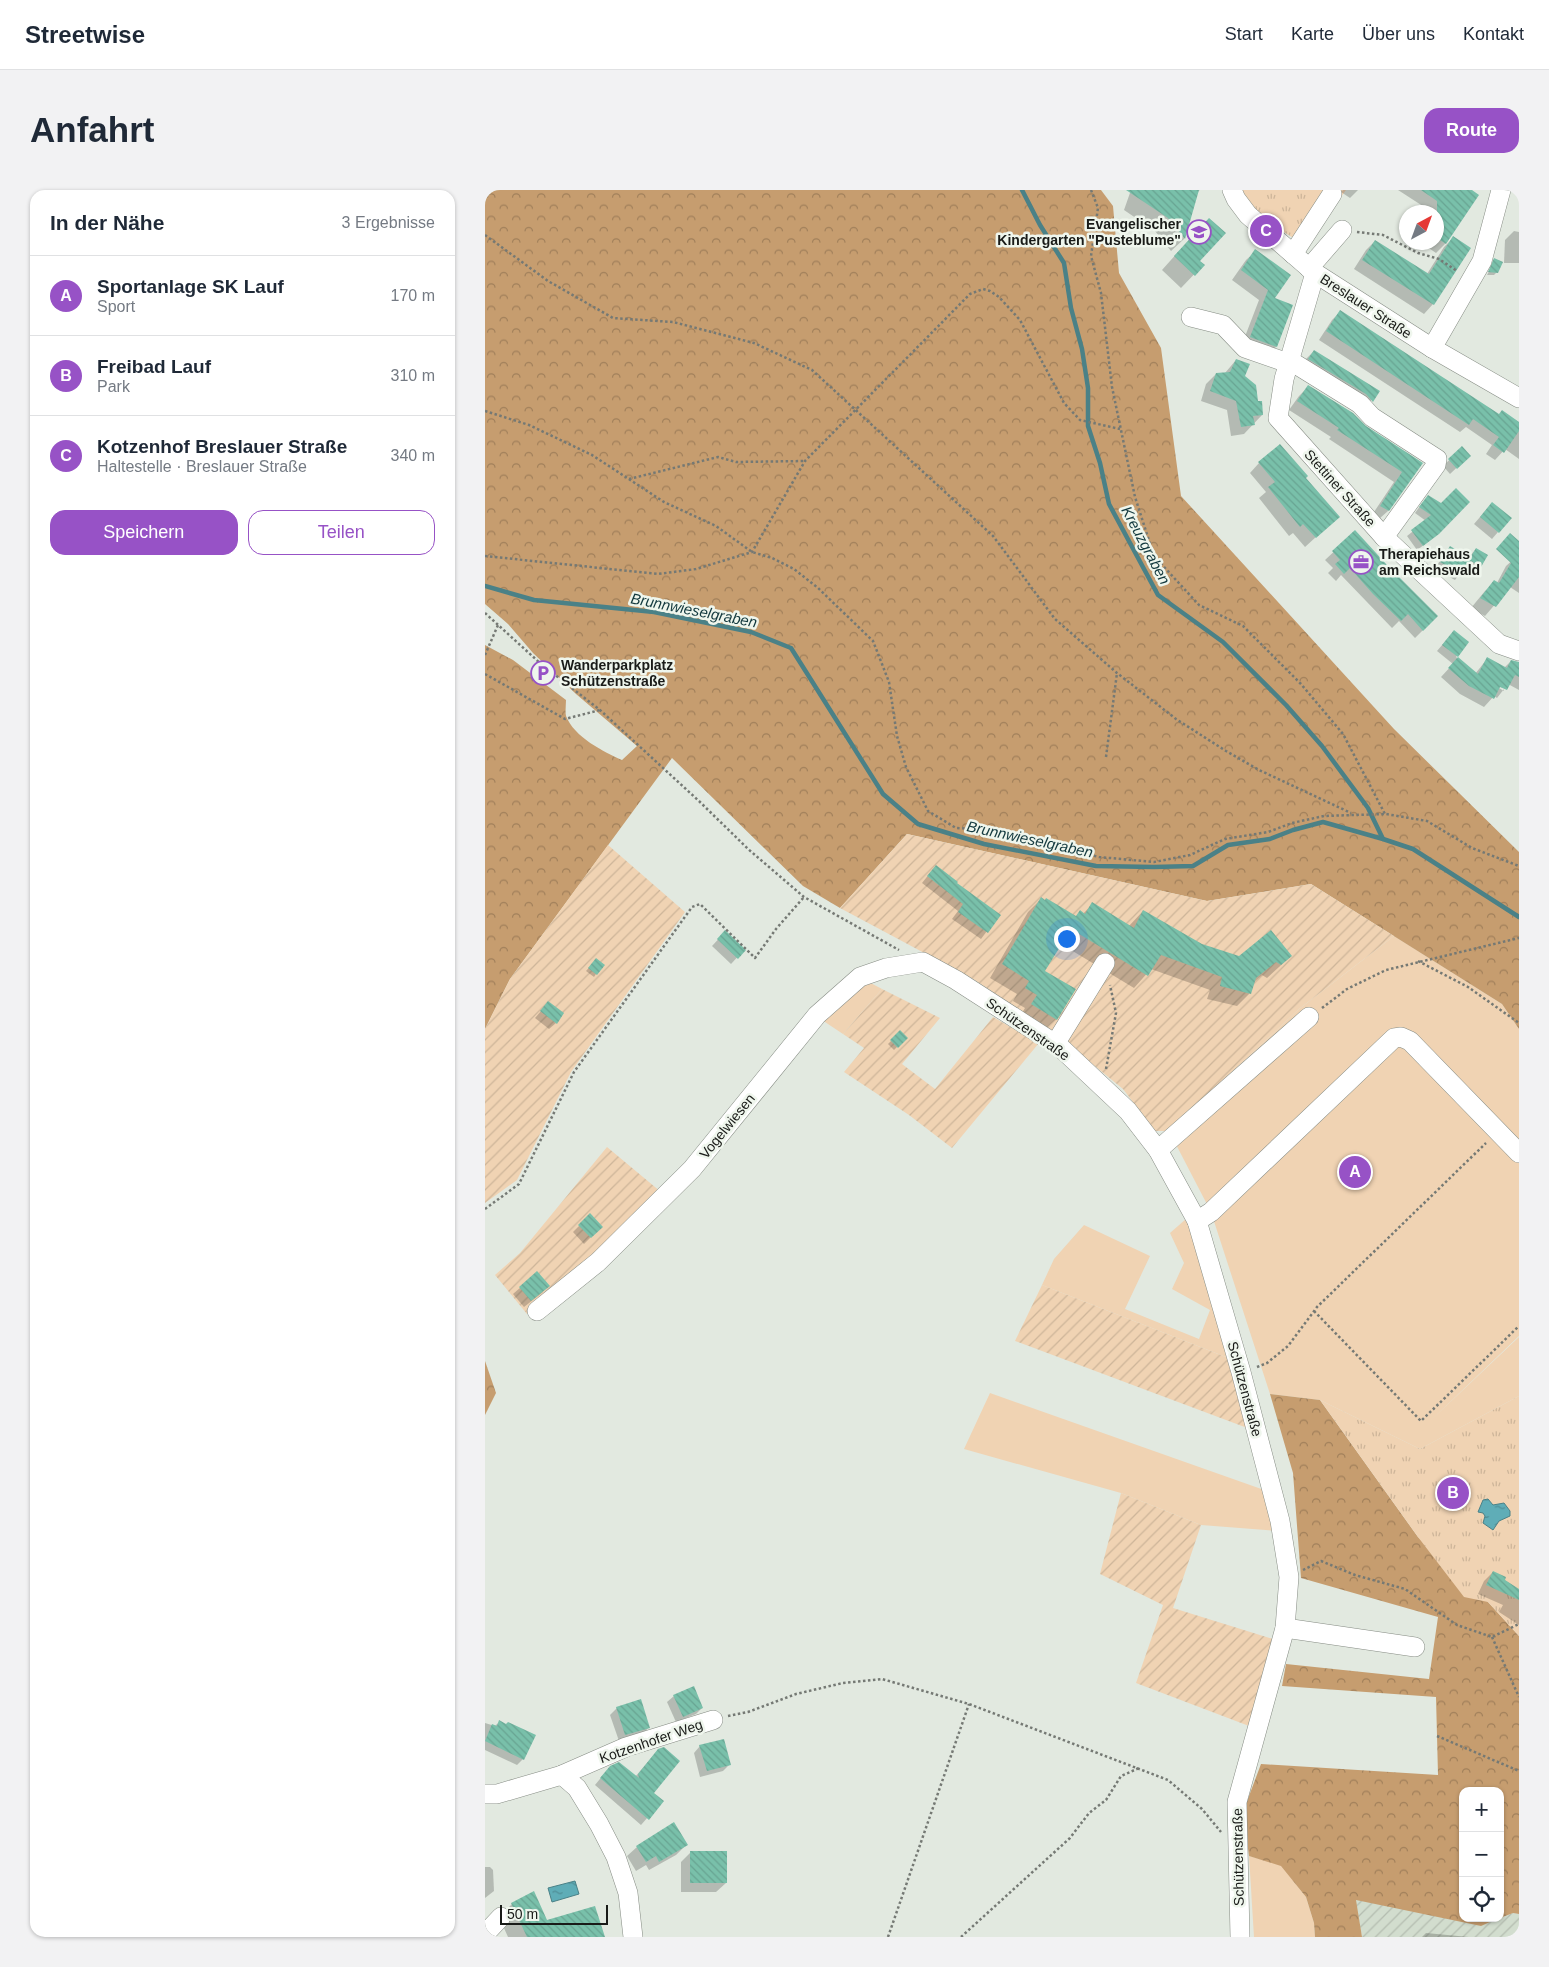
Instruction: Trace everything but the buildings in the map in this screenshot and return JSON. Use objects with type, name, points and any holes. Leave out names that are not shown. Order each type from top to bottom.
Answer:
[{"type":"street","name":"Breslauer Straße","points":[[1232,190],[1248,215],[1312,270],[1432,348],[1519,398]]},
{"type":"street","points":[[1432,348],[1482,261],[1501,190]]},
{"type":"street","points":[[1293,254],[1332,194]]},
{"type":"street","points":[[1312,270],[1342,230]]},
{"type":"street","name":"Stettiner Straße","points":[[1312,270],[1284,379],[1278,418],[1384,537],[1499,644],[1519,651]]},
{"type":"street","points":[[1191,317],[1223,325],[1245,348],[1289,362],[1360,404],[1372,417],[1437,459],[1435,466],[1384,537]]},
{"type":"street","name":"Schützenstraße","points":[[923,962],[956,980],[1055,1044],[1103,1087],[1128,1111],[1159,1150],[1197,1221],[1241,1372],[1280,1521],[1289,1577],[1285,1628],[1237,1802],[1240,1937]]},
{"type":"street","name":"Vogelwiesen","points":[[537,1311],[599,1262],[692,1169],[817,1014],[860,977],[886,968],[923,962]]},
{"type":"street","points":[[1055,1044],[1105,963]]},
{"type":"street","points":[[1159,1150],[1309,1017]]},
{"type":"street","points":[[1197,1221],[1211,1212],[1394,1038],[1401,1037],[1410,1042],[1519,1153]]},
{"type":"street","points":[[1285,1628],[1415,1647]]},
{"type":"street","name":"Kotzenhofer Weg","points":[[485,1794],[497,1794],[562,1775],[626,1747],[713,1720]]},
{"type":"street","points":[[562,1775],[577,1788],[617,1857],[628,1893],[633,1937]]},
{"type":"street","points":[[485,1934],[501,1917]]},
{"type":"path","points":[[1091,190],[1098,208],[1091,256],[1101,293],[1111,387],[1135,497],[1154,556],[1199,605],[1243,626],[1301,684],[1343,734],[1386,814]]},
{"type":"path","points":[[1342,230],[1383,235],[1418,253],[1439,259],[1471,281]]},
{"type":"path","points":[[485,235],[548,281],[613,318],[673,322],[754,343],[812,370],[993,536],[1055,619],[1117,673],[1176,719],[1226,751],[1259,770],[1353,814]]},
{"type":"path","points":[[485,556],[658,574],[696,569],[752,552],[805,461],[855,408],[970,294],[983,289],[999,297],[1019,320],[1064,403],[1080,420],[1120,429]]},
{"type":"path","points":[[485,411],[529,425],[592,454],[664,502],[716,526],[752,552],[772,558],[794,569],[818,588],[873,641],[889,682],[897,736],[906,767],[928,811],[955,828],[989,830],[1099,857],[1154,862],[1190,855],[1225,839],[1268,832],[1292,823],[1323,816],[1386,814],[1427,820],[1472,848],[1519,866]]},
{"type":"path","points":[[629,479],[717,457],[736,462],[805,461]]},
{"type":"path","points":[[485,613],[541,664],[600,710],[748,849],[804,897],[923,962]]},
{"type":"path","points":[[485,655],[498,625]]},
{"type":"path","points":[[1106,757],[1117,673]]},
{"type":"path","points":[[485,674],[565,719],[600,710]]},
{"type":"path","points":[[485,1209],[519,1184],[575,1072],[692,908],[700,904],[755,958],[776,929],[804,897]]},
{"type":"path","points":[[1309,1017],[1355,986],[1386,970],[1519,938]]},
{"type":"path","points":[[1418,961],[1468,987],[1519,1023]]},
{"type":"path","points":[[1103,1087],[1115,1013],[1105,963]]},
{"type":"path","points":[[1241,1372],[1267,1363],[1288,1346],[1314,1311],[1498,1132]]},
{"type":"path","points":[[1314,1311],[1421,1421],[1519,1326]]},
{"type":"path","points":[[1289,1577],[1321,1561],[1355,1575],[1405,1589],[1457,1625],[1492,1637],[1519,1624]]},
{"type":"path","points":[[1492,1637],[1519,1697]]},
{"type":"path","points":[[713,1720],[748,1712],[796,1694],[843,1682],[882,1679],[969,1704],[1168,1780],[1202,1809],[1221,1832]]},
{"type":"path","points":[[888,1937],[969,1704]]},
{"type":"path","points":[[1437,1736],[1519,1772]]},
{"type":"path","points":[[961,1937],[1070,1838],[1089,1814],[1106,1800],[1121,1776],[1139,1768]]},
{"type":"shaded area","points":[[1355,1899],[1459,1920],[1459,1922],[1481,1925],[1489,1922],[1504,1922],[1504,1916],[1513,1913],[1519,1914],[1519,1937],[1362,1937]]},
{"type":"green space","points":[[485,190],[1101,190],[1113,206],[1119,273],[1161,348],[1181,496],[1394,729],[1519,852],[1519,1029],[1502,1004],[1311,884],[1207,901],[907,834],[840,908],[803,886],[672,758],[510,979],[485,1029],[485,645],[513,660],[566,700],[566,716],[570,724],[590,743],[622,760],[637,746],[576,694],[533,653],[508,624],[485,604]]},
{"type":"green space","points":[[1242,190],[1346,190],[1306,246],[1261,216],[1247,200]]},
{"type":"green space","points":[[907,834],[1207,901],[1311,884],[1394,936],[1299,1009],[1169,1131],[1155,1131],[1123,1089],[1053,1032],[973,979],[840,908]]},
{"type":"green space","points":[[608,845],[685,912],[571,1072],[517,1180],[485,1203],[485,1029],[510,979]]},
{"type":"green space","points":[[1394,936],[1502,1004],[1519,1029],[1519,1336],[1427,1424],[1519,1337],[1519,1396],[1420,1449],[1320,1400],[1270,1394],[1211,1212],[1169,1131],[1299,1009]]},
{"type":"green space","points":[[865,980],[882,989],[843,1034],[819,1018]]},
{"type":"green space","points":[[882,989],[940,1018],[902,1064],[935,1089],[993,1017],[1039,1043],[952,1148],[909,1115],[844,1072],[864,1048],[843,1034]]},
{"type":"green space","points":[[607,1147],[661,1192],[596,1258],[527,1314],[495,1275],[520,1253]]},
{"type":"green space","points":[[1186,1219],[1193,1227],[1231,1359],[1042,1285],[1054,1259],[1084,1225],[1150,1256],[1125,1309],[1199,1339],[1210,1310],[1172,1289],[1184,1263],[1170,1233]]},
{"type":"green space","points":[[1042,1285],[1231,1359],[1250,1429],[1015,1341]]},
{"type":"green space","points":[[485,1361],[496,1393],[485,1415]]},
{"type":"green space","points":[[990,1393],[1267,1491],[1277,1531],[1201,1525],[1121,1493],[964,1449]]},
{"type":"green space","points":[[1270,1394],[1320,1400],[1418,1537],[1488,1602],[1519,1636],[1519,1914],[1513,1913],[1504,1916],[1504,1787],[1459,1787],[1459,1921],[1356,1900],[1362,1937],[1315,1937],[1314,1923],[1306,1897],[1281,1866],[1249,1856],[1243,1812],[1261,1764],[1438,1775],[1436,1697],[1282,1686],[1286,1664],[1429,1679],[1438,1617],[1301,1578],[1293,1473]]},
{"type":"green space","points":[[1519,1396],[1519,1636],[1488,1602],[1464,1597],[1418,1537],[1320,1400],[1420,1449]]},
{"type":"green space","points":[[1121,1493],[1201,1525],[1173,1608],[1273,1639],[1249,1726],[1136,1683],[1163,1605],[1100,1574]]},
{"type":"green space","points":[[1249,1856],[1281,1865],[1306,1897],[1314,1923],[1315,1937],[1254,1937]]},
{"type":"green space","points":[[1462,1922],[1490,1922],[1481,1926]]},
{"type":"water","points":[[1488,1499],[1493,1505],[1504,1503],[1510,1511],[1510,1516],[1499,1521],[1493,1530],[1483,1523],[1485,1516],[1483,1513],[1478,1512],[1483,1500]]},
{"type":"water","points":[[575,1881],[579,1894],[552,1902],[548,1888]]},
{"type":"waterway","name":"Kreuzgraben","points":[[1022,190],[1040,225],[1064,263],[1071,308],[1082,349],[1088,388],[1088,426],[1100,463],[1109,504],[1158,595],[1223,642],[1286,705],[1322,746],[1368,808],[1383,839]]},
{"type":"waterway","name":"Brunnwieselgraben","points":[[485,586],[534,600],[654,612],[751,632],[791,648],[883,794],[918,824],[984,844],[1096,866],[1154,867],[1193,866],[1228,845],[1270,839],[1293,830],[1323,822],[1413,849],[1519,917]]},
{"type":"place","name":"Kotzenhof Breslauer Straße","points":[[1266,231]]},
{"type":"place","name":"Evangelischer Kindergarten \"Pusteblume\"","points":[[1199,232]]},
{"type":"place","name":"Therapiehaus am Reichswald","points":[[1361,562]]},
{"type":"place","name":"Wanderparkplatz Schützenstraße","points":[[543,673]]},
{"type":"place","name":"Sportanlage SK Lauf","points":[[1355,1172]]},
{"type":"place","name":"Freibad Lauf","points":[[1453,1493]]}]
